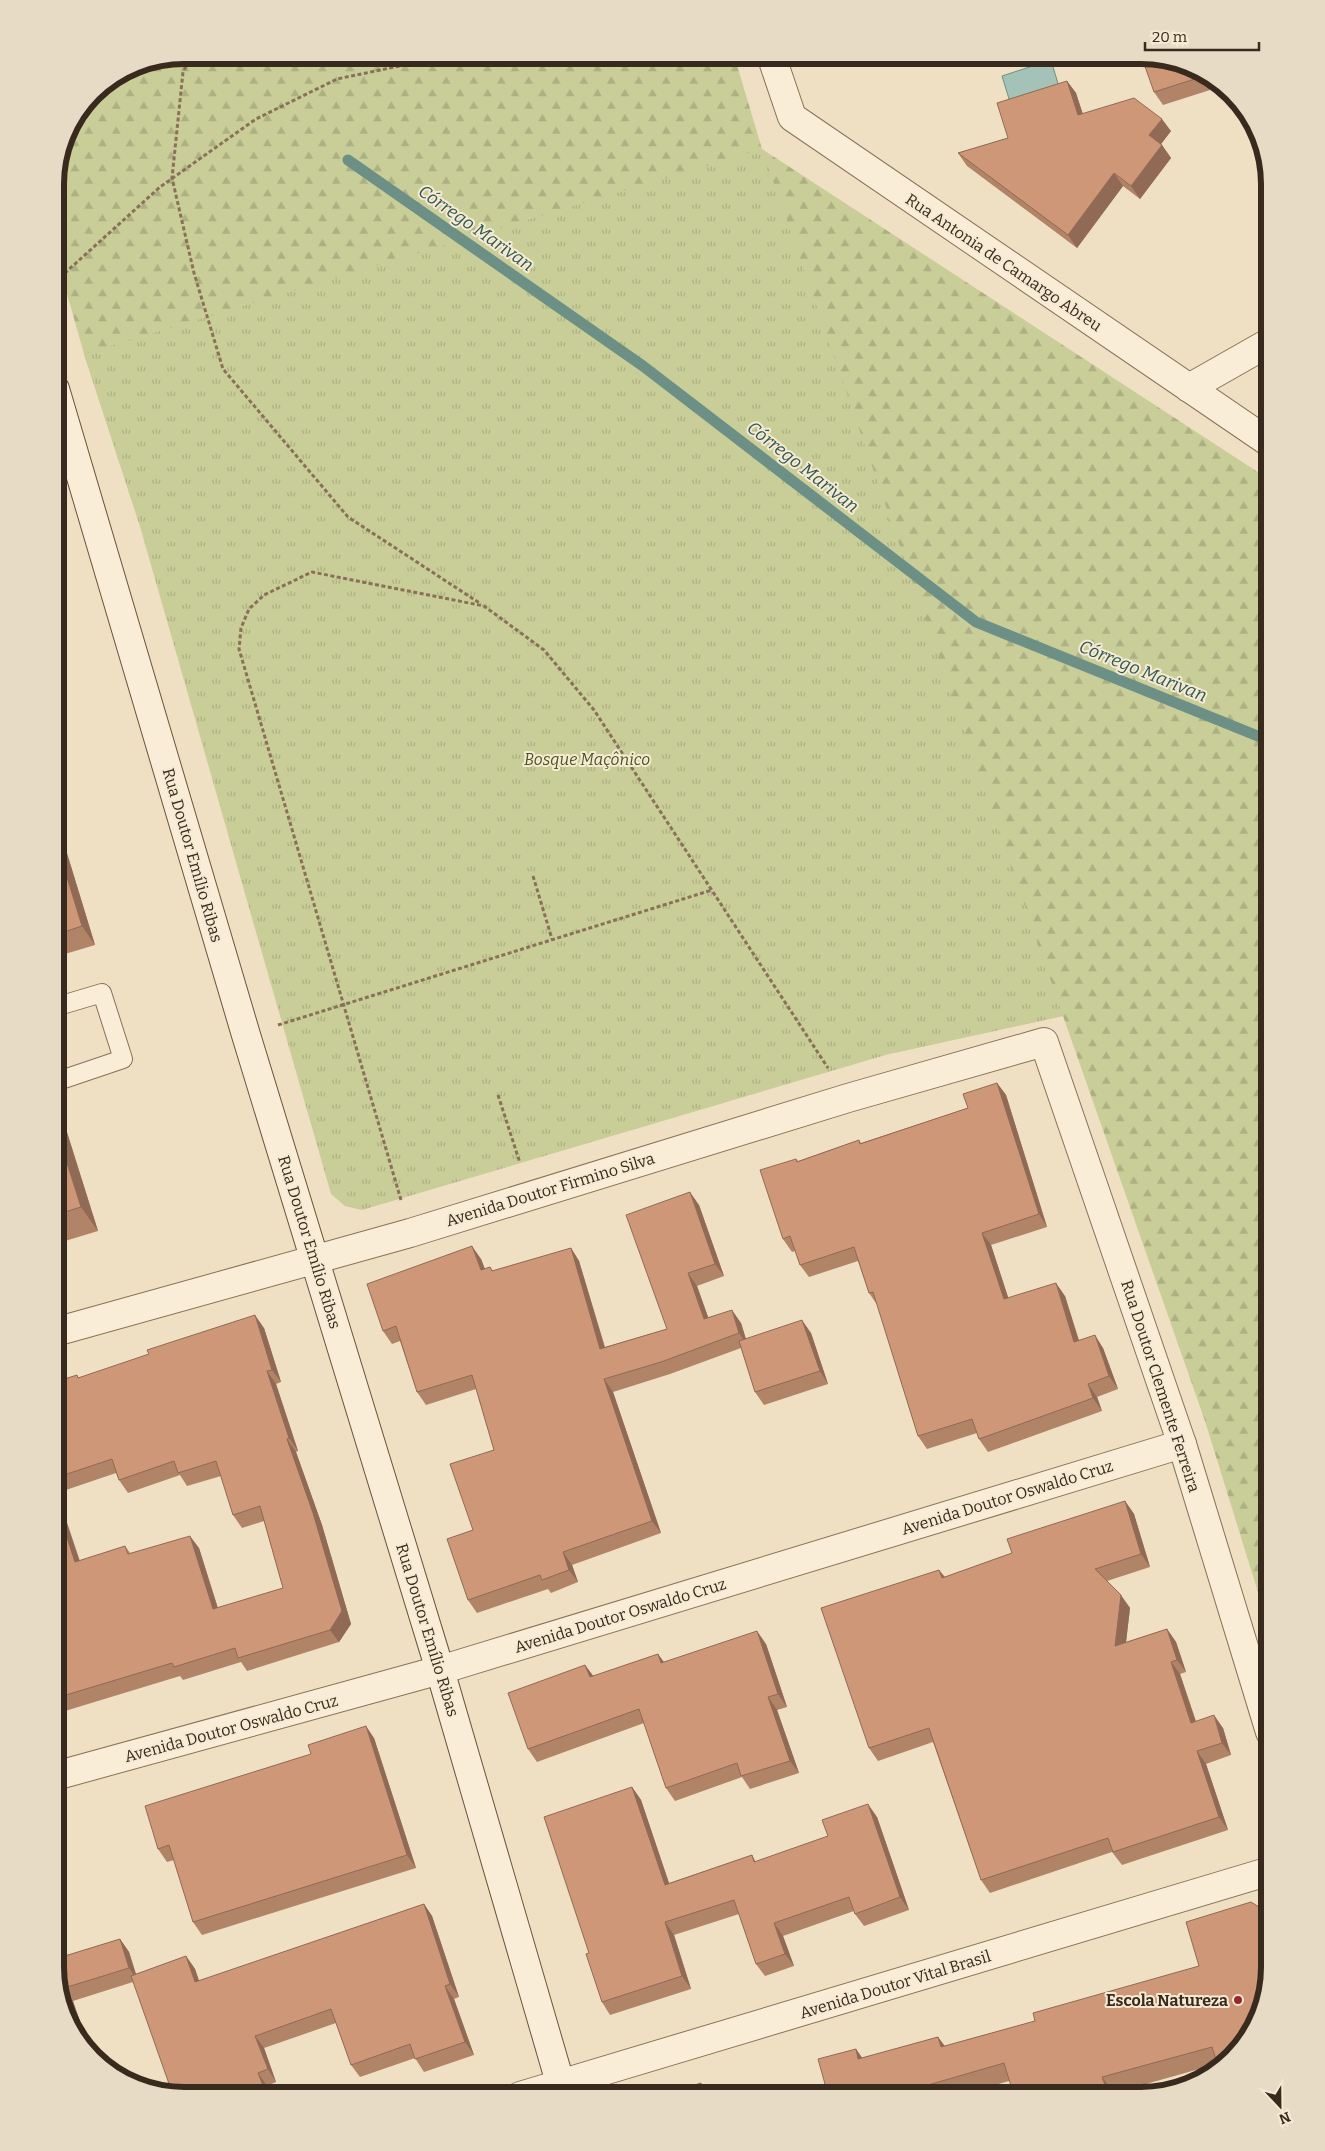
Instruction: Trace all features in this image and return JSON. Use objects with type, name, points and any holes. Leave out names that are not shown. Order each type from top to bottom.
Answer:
[{"type":"street","name":"Rua Antonia de Camargo Abreu","points":[[774,64],[792,117],[1261,437]]},
{"type":"street","points":[[1189,388],[1261,347]]},
{"type":"street","name":"Rua Doutor Emílio Ribas","points":[[64,419],[246,1035],[440,1670],[561,2087]]},
{"type":"street","name":"Avenida Doutor Firmino Silva","points":[[64,1330],[410,1233],[848,1098],[1044,1042]]},
{"type":"street","name":"Rua Doutor Clemente Ferreira","points":[[1044,1042],[1182,1444],[1261,1703]]},
{"type":"street","name":"Avenida Doutor Oswaldo Cruz","points":[[64,1774],[440,1670],[1182,1444]]},
{"type":"street","name":"Avenida Doutor Vital Brasil","points":[[572,2087],[1261,1874]]},
{"type":"lane","points":[[64,1004],[102,992],[123,1059],[64,1079]]},
{"type":"path","points":[[187,64],[182,72],[172,178],[194,273],[223,368],[348,517],[484,606],[544,650],[594,710],[848,1098]]},
{"type":"path","points":[[64,274],[160,187],[256,119],[337,79],[409,64]]},
{"type":"path","points":[[410,1233],[241,659],[239,649],[241,628],[249,609],[264,595],[312,572],[484,606]]},
{"type":"path","points":[[533,876],[552,940]]},
{"type":"path","points":[[246,1035],[712,890]]},
{"type":"path","points":[[498,1095],[530,1196]]},
{"type":"green space","points":[[176,64],[737,64],[762,149],[1261,474],[1261,1602],[1205,1421],[1063,1016],[889,1054],[139,523],[84,354],[64,283],[65,168],[76,131],[93,105],[111,88],[138,73],[160,66]]},
{"type":"green space","name":"Bosque Maçônico","points":[[762,149],[1063,1016],[889,1054],[362,1210],[345,1206],[331,1194],[139,523],[84,354]]},
{"type":"water","points":[[1039,64],[1052,64],[1059,87],[1010,102],[1002,76]]},
{"type":"building","points":[[1144,64],[1165,66],[1198,78],[1154,92]]},
{"type":"building","points":[[1067,81],[1078,115],[1134,98],[1162,119],[1149,135],[1162,145],[1131,186],[1114,173],[1068,235],[958,153],[1008,138],[997,103]]},
{"type":"building","points":[[64,867],[82,926],[64,932]]},
{"type":"building","points":[[997,1083],[1039,1214],[982,1233],[1004,1299],[1056,1283],[1074,1342],[1095,1335],[1109,1376],[1088,1384],[1093,1398],[979,1439],[972,1419],[918,1436],[873,1292],[869,1293],[854,1247],[800,1265],[790,1236],[783,1239],[760,1170],[796,1159],[797,1162],[859,1140],[860,1144],[968,1108],[963,1094]]},
{"type":"building","points":[[64,1153],[81,1207],[64,1212]]},
{"type":"building","points":[[690,1192],[715,1264],[688,1273],[704,1319],[732,1310],[739,1333],[661,1362],[604,1379],[652,1521],[563,1552],[569,1570],[542,1580],[540,1575],[468,1600],[447,1539],[473,1530],[450,1464],[494,1450],[472,1375],[417,1392],[396,1326],[383,1331],[367,1284],[472,1246],[481,1270],[490,1267],[492,1271],[571,1248],[600,1349],[667,1329],[626,1215]]},
{"type":"building","points":[[255,1315],[272,1370],[267,1371],[289,1438],[287,1439],[313,1513],[342,1611],[330,1630],[238,1658],[235,1648],[174,1667],[172,1663],[64,1696],[64,1528],[75,1562],[125,1546],[128,1554],[190,1536],[213,1609],[283,1588],[260,1506],[233,1515],[216,1461],[178,1473],[174,1461],[119,1480],[112,1459],[64,1475],[64,1379],[77,1375],[78,1378],[149,1354],[147,1350]]},
{"type":"building","points":[[802,1320],[820,1371],[755,1392],[739,1341]]},
{"type":"building","points":[[1125,1501],[1141,1554],[1095,1569],[1121,1595],[1115,1646],[1167,1629],[1177,1660],[1171,1662],[1191,1723],[1214,1715],[1222,1743],[1197,1751],[1219,1817],[1113,1852],[1108,1838],[981,1880],[929,1728],[869,1748],[821,1608],[939,1570],[942,1578],[1012,1553],[1007,1539]]},
{"type":"building","points":[[757,1631],[778,1694],[768,1697],[790,1761],[741,1776],[737,1763],[666,1788],[639,1709],[528,1749],[508,1693],[585,1665],[590,1677],[658,1654],[661,1663]]},
{"type":"building","points":[[366,1726],[407,1855],[193,1922],[169,1845],[158,1849],[145,1806],[311,1754],[308,1745]]},
{"type":"building","points":[[632,1787],[665,1885],[752,1855],[754,1862],[828,1836],[822,1820],[868,1804],[900,1897],[855,1914],[849,1897],[774,1923],[785,1954],[756,1964],[734,1900],[665,1922],[682,1976],[602,2002],[586,1954],[589,1953],[544,1817]]},
{"type":"building","points":[[1251,1902],[1261,1908],[1261,1968],[1257,1998],[1252,2013],[1237,2040],[1217,2061],[1212,2047],[1102,2077],[1106,2087],[1011,2087],[1004,2063],[921,2087],[815,2087],[825,2084],[818,2059],[856,2049],[858,2059],[938,2037],[941,2047],[1035,2021],[1033,2013],[1199,1966],[1186,1922]]},
{"type":"building","points":[[424,1904],[450,1984],[445,1986],[465,2042],[415,2059],[410,2044],[351,2065],[331,2009],[255,2036],[268,2069],[258,2073],[263,2087],[170,2086],[131,1976],[186,1956],[195,1982]]},
{"type":"building","points":[[120,1939],[129,1968],[66,1988],[64,1956]]},
{"type":"building","points":[[701,2083],[702,2087],[688,2087]]},
{"type":"waterway","name":"Córrego Marivan","points":[[348,160],[643,366],[976,622],[1261,737]]},
{"type":"place","name":"Escola Natureza","points":[[1238,2000]]}]
